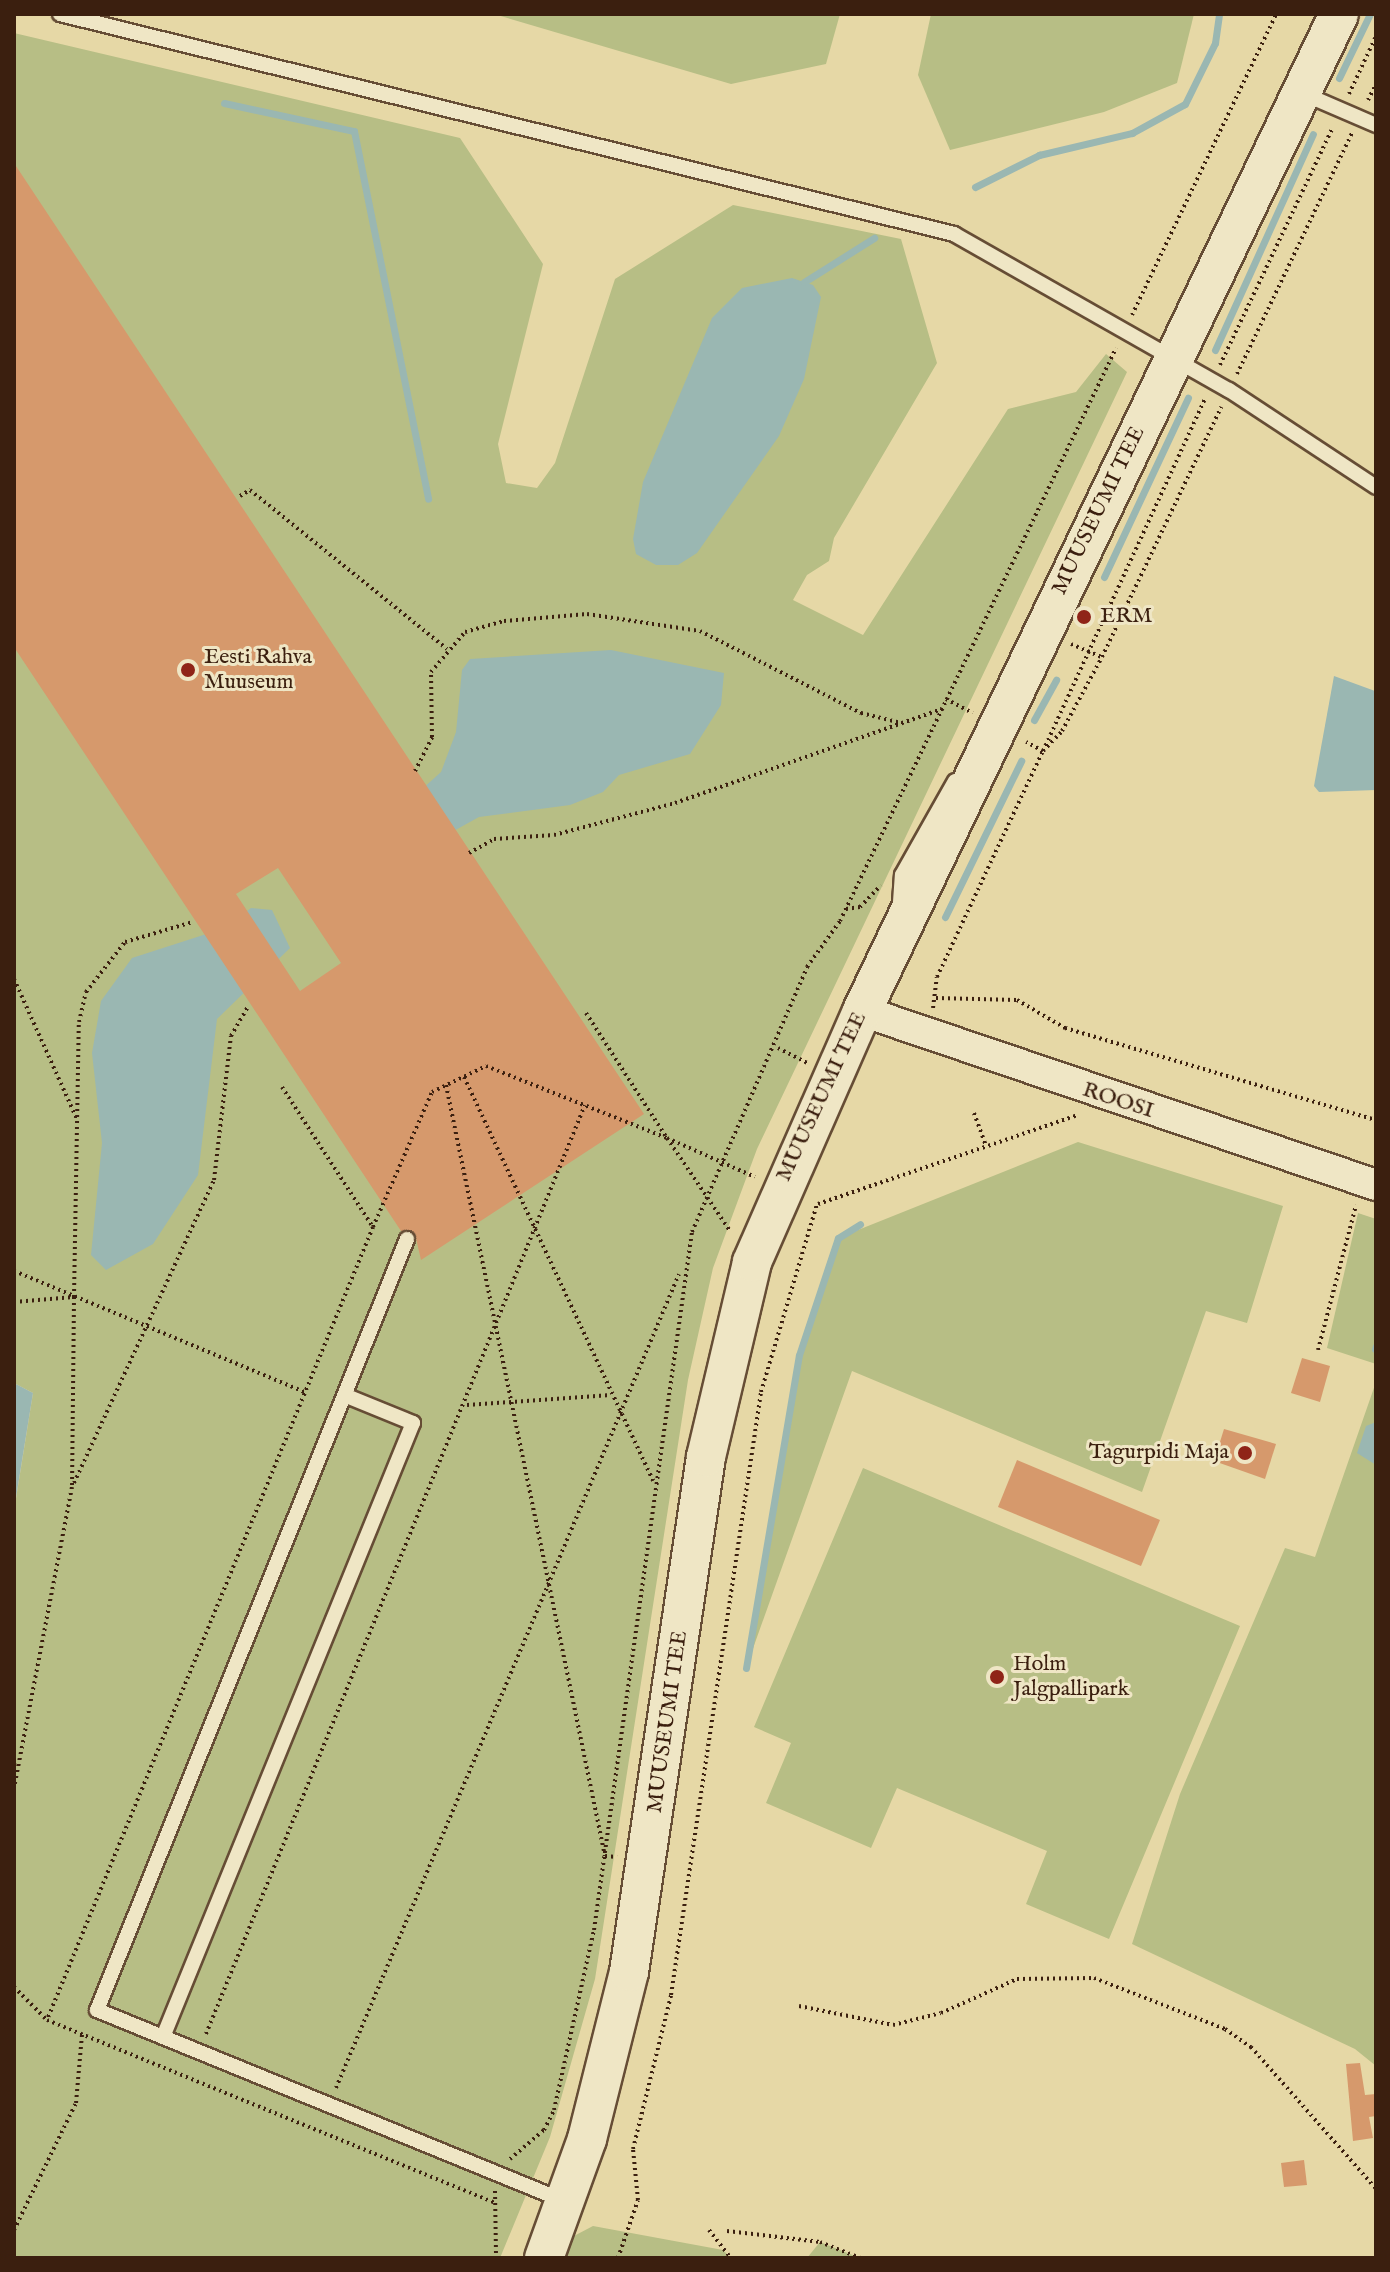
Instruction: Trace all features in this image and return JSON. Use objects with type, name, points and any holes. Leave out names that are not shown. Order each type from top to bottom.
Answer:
[{"type":"street","name":"MUUSEUMI TEE","points":[[544,2258],[566,2201],[629,1972],[706,1457],[752,1262],[898,934],[1000,728],[1092,526],[1339,14]]},
{"type":"street","name":"ROOSI","points":[[862,1011],[927,1039],[1366,1199]]},
{"type":"lane","points":[[60,14],[861,206],[954,234],[1229,390],[1376,487]]},
{"type":"lane","points":[[1302,92],[1376,125]]},
{"type":"lane","points":[[407,1239],[347,1396],[97,2010],[566,2201]]},
{"type":"lane","points":[[163,2037],[413,1423],[347,1396]]},
{"type":"path","points":[[329,2105],[618,1408],[682,1268],[707,1199],[807,967],[840,921],[1276,14]]},
{"type":"path","points":[[927,1039],[937,977],[1043,751],[1062,731],[1102,657],[1376,84]]},
{"type":"path","points":[[240,496],[250,490],[447,649]]},
{"type":"path","points":[[415,771],[432,737],[431,672],[447,649],[480,625],[587,614],[625,618],[719,637],[861,713],[901,723]]},
{"type":"path","points":[[946,699],[1043,751]]},
{"type":"path","points":[[469,853],[494,839],[554,835],[675,803],[942,709]]},
{"type":"path","points":[[14,1788],[72,1487],[79,1022],[95,975],[125,942],[193,922]]},
{"type":"path","points":[[14,979],[78,1121]]},
{"type":"path","points":[[935,998],[1017,1000],[1065,1028],[1376,1120]]},
{"type":"path","points":[[72,1487],[214,1180],[231,1036],[248,1006]]},
{"type":"path","points":[[586,1013],[707,1199],[752,1262]]},
{"type":"path","points":[[47,2020],[373,1227],[432,1092],[486,1066],[667,1138],[755,1177]]},
{"type":"path","points":[[464,1077],[538,1229],[611,1395],[654,1483]]},
{"type":"path","points":[[446,1085],[605,1856]]},
{"type":"path","points":[[282,1087],[373,1227]]},
{"type":"path","points":[[188,2077],[538,1229],[585,1105]]},
{"type":"path","points":[[974,1113],[986,1146]]},
{"type":"path","points":[[618,2258],[638,2200],[633,2149],[671,1995],[761,1392],[790,1277],[817,1204],[1076,1114],[1091,1119]]},
{"type":"path","points":[[1318,1350],[1366,1199],[1346,1201]]},
{"type":"path","points":[[508,2160],[544,2130],[554,2110],[605,1856],[682,1268]]},
{"type":"path","points":[[14,1271],[305,1392]]},
{"type":"path","points":[[14,1302],[74,1297]]},
{"type":"path","points":[[465,1405],[513,1405],[611,1395]]},
{"type":"path","points":[[799,2006],[893,2025],[941,2013],[1017,1979],[1094,1978],[1225,2029],[1251,2047],[1376,2189]]},
{"type":"path","points":[[14,1987],[47,2020],[494,2202],[496,2258]]},
{"type":"path","points":[[14,2230],[76,2103],[82,2034]]},
{"type":"path","points":[[709,2230],[731,2258]]},
{"type":"path","points":[[727,2231],[820,2242],[860,2258]]},
{"type":"green space","points":[[494,14],[840,14],[826,64],[731,84]]},
{"type":"green space","points":[[931,14],[1194,14],[1177,83],[1104,112],[950,150],[918,75]]},
{"type":"green space","points":[[14,33],[460,138],[543,264],[498,444],[506,483],[537,488],[555,463],[615,279],[733,205],[901,239],[937,363],[834,538],[829,561],[807,575],[793,600],[863,635],[1008,409],[1076,392],[1106,354],[1127,372],[757,1149],[713,1268],[688,1380],[595,1979],[550,2137],[500,2258],[14,2258],[14,1511],[33,1393],[14,1383]]},
{"type":"green space","points":[[1078,1142],[1283,1206],[1247,1323],[1206,1311],[1142,1492],[852,1371],[746,1668],[799,1355],[838,1238]]},
{"type":"green space","points":[[1358,1213],[1376,1219],[1376,1364],[1327,1348]]},
{"type":"green space","points":[[1376,1382],[1376,2066],[1355,2049],[1132,1944],[1180,1794],[1285,1548],[1315,1557]]},
{"type":"green space","name":"Holm Jalgpallipark","points":[[863,1468],[1240,1626],[1109,1939],[1026,1904],[1047,1851],[897,1788],[871,1848],[766,1803],[791,1743],[754,1727]]},
{"type":"green space","points":[[593,2226],[723,2250],[731,2258],[564,2258],[572,2237]]},
{"type":"green space","points":[[820,2242],[860,2258],[807,2258]]},
{"type":"water","points":[[792,278],[813,285],[821,297],[804,379],[779,436],[697,553],[678,565],[656,565],[636,554],[633,539],[643,482],[712,318],[742,288]]},
{"type":"water","points":[[611,650],[724,673],[721,705],[690,754],[619,775],[603,792],[570,805],[479,817],[441,838],[399,810],[441,772],[456,732],[462,670],[470,659]]},
{"type":"water","points":[[1334,676],[1375,691],[1376,790],[1319,792],[1314,786]]},
{"type":"water","points":[[251,908],[272,910],[290,948],[217,1019],[198,1175],[153,1244],[106,1270],[91,1255],[102,1143],[92,1053],[101,1001],[132,958],[225,928]]},
{"type":"water","points":[[14,1383],[33,1393],[14,1510]]},
{"type":"water","points":[[1376,1422],[1376,1465],[1357,1453],[1366,1426]]},
{"type":"building","name":"Eesti Rahva Muuseum","points":[[14,163],[644,1114],[421,1260],[415,1234],[401,1231],[14,647]],"holes":[[[278,868],[341,963],[300,991],[236,894]]]},
{"type":"building","points":[[1302,1358],[1330,1366],[1320,1402],[1291,1393]]},
{"type":"building","name":"Tagurpidi Maja","points":[[1224,1429],[1276,1444],[1265,1479],[1214,1461]]},
{"type":"building","points":[[1017,1460],[1160,1520],[1141,1566],[998,1507]]},
{"type":"building","points":[[1360,2063],[1365,2095],[1376,2094],[1376,2116],[1369,2117],[1373,2138],[1353,2141],[1346,2064]]},
{"type":"building","points":[[1304,2160],[1307,2185],[1284,2187],[1281,2163]]},
{"type":"waterway","points":[[975,187],[1039,155],[1132,133],[1185,104],[1215,43],[1219,14]]},
{"type":"waterway","points":[[1339,78],[1370,14]]},
{"type":"waterway","points":[[224,103],[354,131],[428,499]]},
{"type":"waterway","points":[[1215,350],[1313,134]]},
{"type":"waterway","points":[[804,282],[874,238]]},
{"type":"waterway","points":[[1104,577],[1188,398]]},
{"type":"waterway","points":[[1034,720],[1056,680]]},
{"type":"waterway","points":[[945,917],[1021,761]]},
{"type":"waterway","points":[[746,1668],[799,1355],[838,1238],[860,1224]]},
{"type":"place","name":"ERM","points":[[1084,617]]},
{"type":"place","name":"Eesti Rahva Muuseum","points":[[188,670]]},
{"type":"place","name":"Tagurpidi Maja","points":[[1245,1453]]},
{"type":"place","name":"Holm Jalgpallipark","points":[[997,1677]]}]
